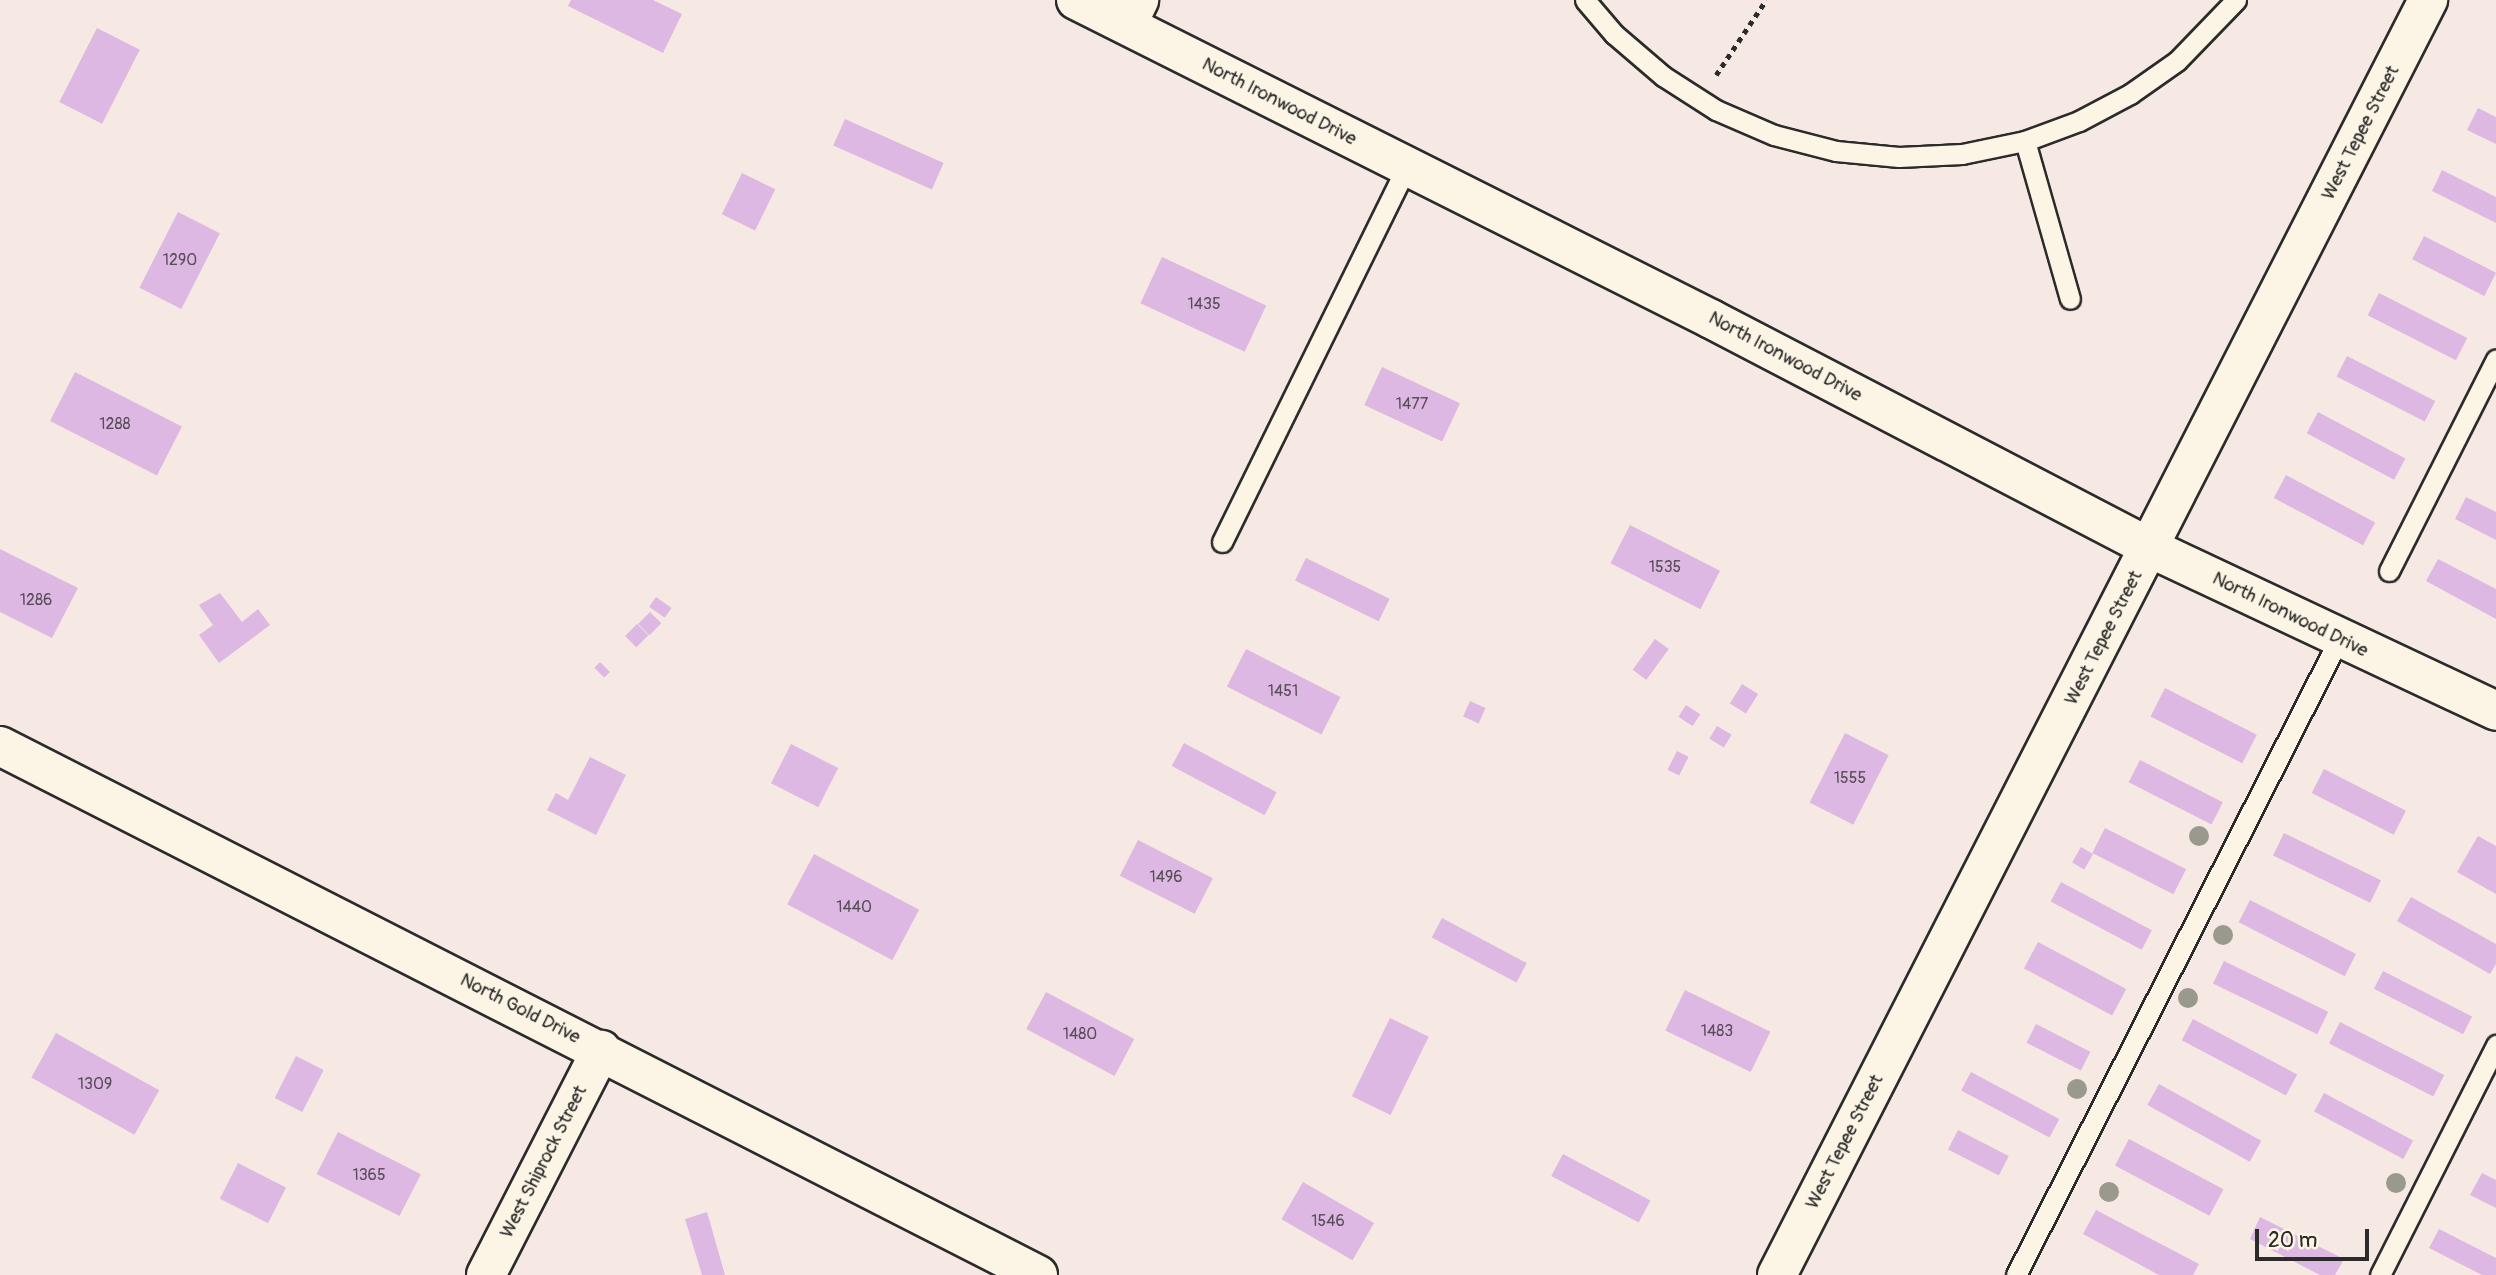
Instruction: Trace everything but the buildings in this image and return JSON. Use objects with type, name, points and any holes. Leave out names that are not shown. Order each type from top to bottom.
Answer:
[{"type":"street","name":"North Ironwood Drive","points":[[1076,0],[1133,13],[1407,166],[2150,548],[2496,711]]},
{"type":"street","name":"West Tepee Street","points":[[1777,1275],[2428,0]]},
{"type":"street","name":"North Gold Drive","points":[[0,746],[1038,1275]]},
{"type":"street","name":"West Shiprock Street","points":[[486,1275],[601,1050]]},
{"type":"lane","points":[[1585,0],[1624,43],[1699,99],[1774,135],[1836,150],[1899,157],[1962,154],[2025,141],[2079,121],[2130,94],[2177,61],[2236,0]]},
{"type":"lane","points":[[2025,141],[2070,299]]},
{"type":"lane","points":[[1222,542],[1407,166]]},
{"type":"lane","points":[[2389,571],[2496,359]]},
{"type":"lane","points":[[2016,1275],[2339,639]]},
{"type":"lane","points":[[2380,1275],[2496,1045]]},
{"type":"path","points":[[1699,99],[1766,0]]}]
